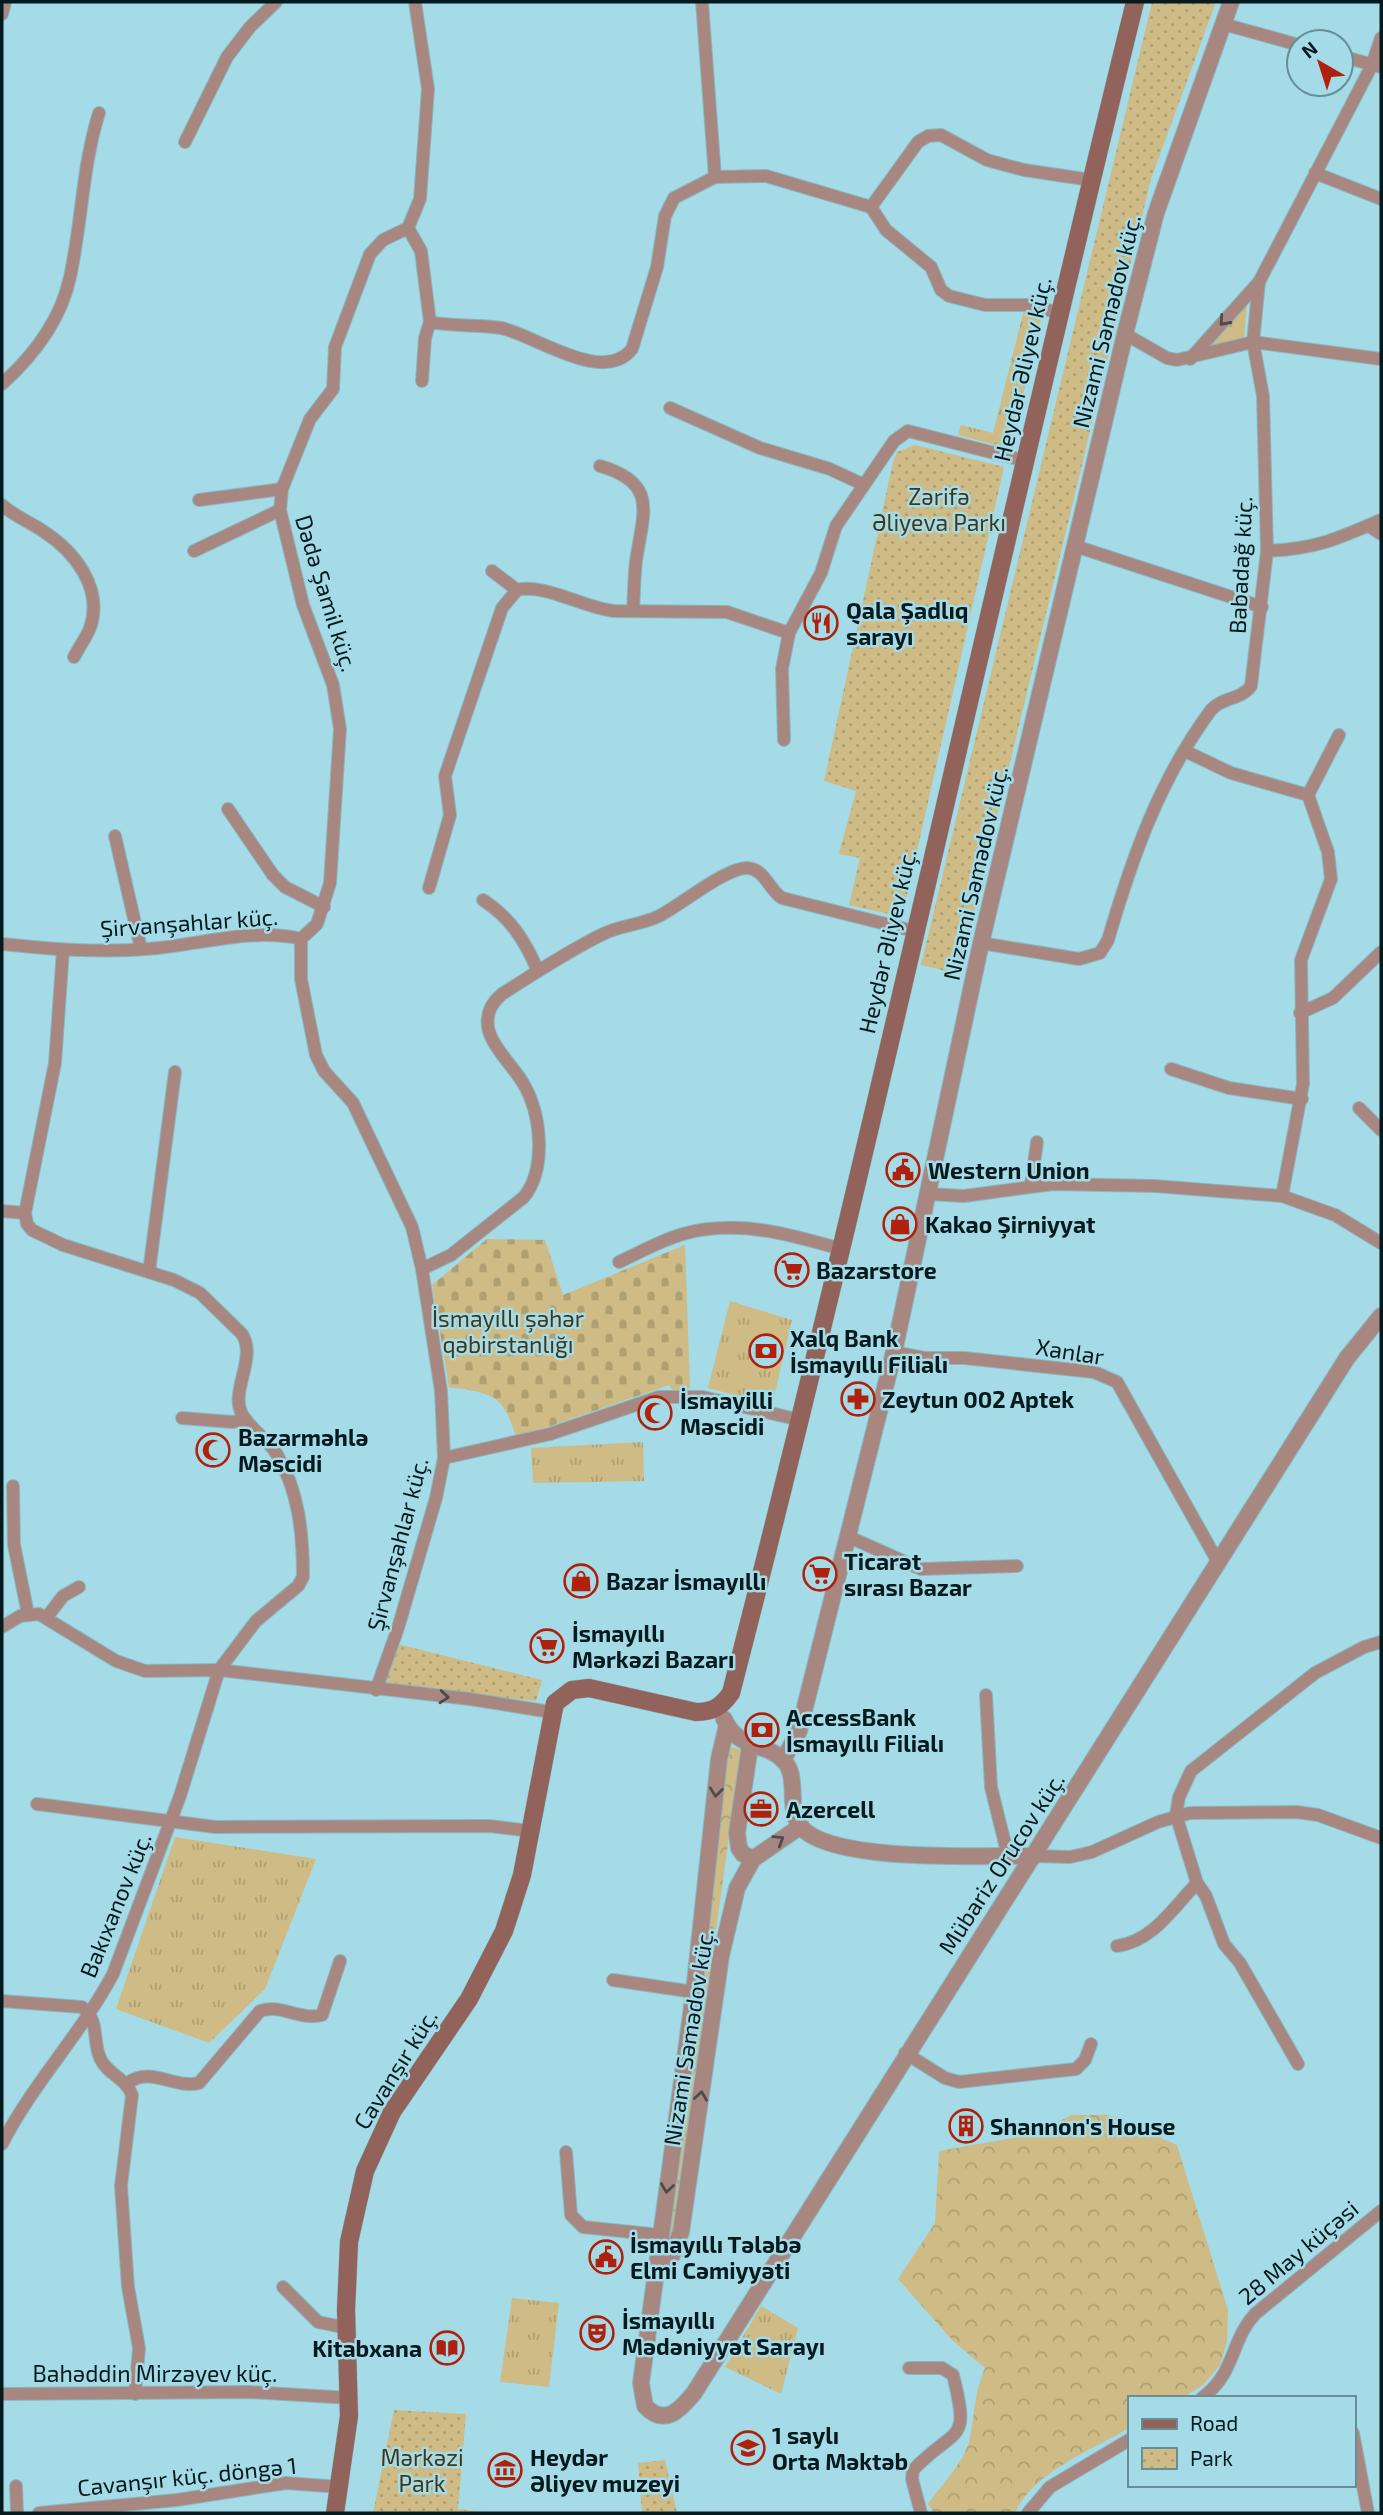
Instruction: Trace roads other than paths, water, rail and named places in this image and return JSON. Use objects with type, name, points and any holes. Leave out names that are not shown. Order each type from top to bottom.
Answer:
[{"type":"main road","name":"Heydər Əliyev küç.","points":[[719,1707],[731,1693],[800,1420],[1059,313],[1135,2]]},
{"type":"main road","name":"Cavanşır küç.","points":[[335,2513],[350,2398],[346,2328],[349,2242],[365,2171],[392,2112],[469,1999],[495,1952],[517,1895],[551,1712],[555,1703],[565,1693],[589,1688],[696,1712],[719,1707]]},
{"type":"street","points":[[2,14],[5,2]]},
{"type":"street","points":[[185,142],[227,57],[250,26],[276,2]]},
{"type":"street","points":[[415,2],[428,89],[420,199],[408,228],[421,251],[430,323],[425,338],[422,381]]},
{"type":"street","points":[[702,2],[715,177]]},
{"type":"street","name":"Nizami Səmədov küç.","points":[[783,1760],[799,1731],[894,1352],[981,943],[1125,334],[1156,213],[1231,2]]},
{"type":"street","points":[[1223,24],[1285,41]]},
{"type":"street","name":"Babadağ küç.","points":[[981,943],[1079,959],[1100,953],[1108,940],[1144,826],[1185,751],[1214,707],[1246,693],[1251,686],[1262,607],[1266,551],[1263,396],[1253,342],[1259,282],[1315,173],[1377,66],[1381,38]]},
{"type":"street","points":[[1355,60],[1377,66]]},
{"type":"street","points":[[2,384],[28,360],[45,336],[70,280],[89,145],[99,113]]},
{"type":"street","points":[[871,207],[918,142],[928,136],[941,135],[977,156],[1024,170],[1091,180]]},
{"type":"street","points":[[1315,173],[1381,199]]},
{"type":"street","points":[[430,323],[504,329],[560,355],[614,362],[624,359],[636,338],[657,267],[665,216],[674,198],[715,177],[766,176],[871,207],[887,230],[930,267],[941,290],[949,296],[985,305],[1030,305],[1059,313]]},
{"type":"street","name":"Dədə Şamil küç.","points":[[301,939],[317,924],[330,883],[341,729],[333,685],[303,605],[280,510],[282,489],[310,419],[333,388],[335,347],[370,254],[383,240],[408,228]]},
{"type":"street","points":[[1189,360],[1259,282]]},
{"type":"street","points":[[1125,334],[1167,358],[1189,360],[1253,342],[1381,359]]},
{"type":"street","points":[[670,408],[760,448],[830,469],[862,484]]},
{"type":"street","points":[[783,740],[782,669],[789,633],[821,573],[836,526],[862,484],[894,441],[908,431],[1026,461]]},
{"type":"street","points":[[600,466],[623,473],[638,486],[646,509],[636,564],[633,611]]},
{"type":"street","points":[[199,499],[282,489]]},
{"type":"street","points":[[2,505],[64,548],[87,576],[93,605],[90,627],[74,657]]},
{"type":"street","points":[[194,551],[280,510]]},
{"type":"street","points":[[1266,551],[1305,549],[1339,540],[1381,520]]},
{"type":"street","points":[[1369,526],[1381,534]]},
{"type":"street","points":[[1075,546],[1262,607]]},
{"type":"street","points":[[492,570],[517,590]]},
{"type":"street","points":[[429,888],[450,816],[445,776],[502,608],[517,590],[533,588],[596,609],[727,612],[789,633]]},
{"type":"street","points":[[1282,1196],[1301,1099],[1300,960],[1326,895],[1332,866],[1308,795],[1339,735]]},
{"type":"street","points":[[1185,751],[1231,773],[1308,795]]},
{"type":"street","points":[[228,809],[273,875],[285,887],[324,907]]},
{"type":"street","points":[[115,836],[141,949]]},
{"type":"street","points":[[422,1269],[451,1255],[524,1197],[532,1187],[540,1165],[530,1098],[488,1030],[488,1014],[492,1003],[502,994],[602,934],[658,917],[729,874],[747,868],[755,870],[765,879],[773,893],[782,898],[914,931]]},
{"type":"street","points":[[482,900],[501,912],[524,940],[538,971]]},
{"type":"street","name":"Şirvanşahlar küç.","points":[[2,944],[63,950],[141,949],[270,935],[301,939],[301,979],[316,1055],[324,1071],[345,1091],[365,1126],[412,1227],[422,1269],[441,1391],[444,1458],[436,1498],[398,1628],[376,1690]]},
{"type":"street","points":[[63,950],[55,1063],[25,1213],[27,1224],[32,1230],[63,1245],[149,1272],[200,1293],[242,1334],[247,1341],[247,1351],[239,1405],[246,1419],[232,1422],[182,1418]]},
{"type":"street","points":[[1300,1013],[1333,998],[1381,952]]},
{"type":"street","points":[[1171,1069],[1229,1088],[1301,1099]]},
{"type":"street","points":[[149,1272],[175,1072]]},
{"type":"street","points":[[1359,1108],[1381,1130]]},
{"type":"street","points":[[1031,1185],[1037,1142]]},
{"type":"street","points":[[929,1194],[964,1195],[1031,1185],[1155,1186],[1282,1196],[1335,1215],[1381,1243]]},
{"type":"street","points":[[2,1211],[25,1213]]},
{"type":"street","points":[[619,1262],[680,1234],[712,1227],[768,1230],[841,1249]]},
{"type":"street","name":"Mübariz Orucov küç.","points":[[653,2275],[641,2383],[642,2397],[651,2413],[668,2417],[694,2393],[905,2053],[1034,1856],[1347,1358],[1381,1316]]},
{"type":"street","name":"Xanlar","points":[[894,1352],[925,1358],[964,1358],[1094,1372],[1117,1382],[1218,1562]]},
{"type":"street","points":[[444,1458],[550,1434],[659,1397],[703,1397],[800,1420]]},
{"type":"street","name":"Bakıxanov küç.","points":[[128,2083],[105,2066],[99,2056],[95,2024],[89,2013],[113,1974],[171,1822],[219,1670],[256,1621],[298,1586],[303,1577],[299,1513],[290,1480],[275,1452],[246,1419]]},
{"type":"street","points":[[13,1486],[12,1527],[28,1614]]},
{"type":"street","points":[[849,1537],[921,1569],[1017,1566]]},
{"type":"street","points":[[47,1617],[63,1597],[79,1587]]},
{"type":"street","points":[[2,1627],[28,1614],[47,1617],[128,1667],[158,1672],[219,1670],[470,1699],[551,1712]]},
{"type":"street","points":[[1298,2064],[1240,1963],[1224,1944],[1206,1896],[1197,1883],[1176,1815],[1183,1784],[1207,1757],[1315,1673],[1364,1647],[1381,1642]]},
{"type":"street","points":[[986,1695],[991,1787],[1008,1856]]},
{"type":"street","points":[[719,1707],[734,1735],[750,1746],[783,1760],[790,1773],[793,1805],[801,1826],[826,1842],[882,1852],[1070,1857],[1092,1852],[1176,1815],[1297,1812],[1331,1819],[1381,1838]]},
{"type":"street","points":[[653,2275],[694,1992],[719,1759],[727,1725]]},
{"type":"street","points":[[750,1746],[737,1839],[743,1854],[753,1859]]},
{"type":"street","points":[[37,1804],[236,1828],[489,1826],[530,1831]]},
{"type":"street","name":"Nizami Səmədov küç.","points":[[653,2275],[673,2255],[681,2232],[721,1956],[737,1888],[753,1859],[801,1826]]},
{"type":"street","points":[[1117,1946],[1130,1944],[1148,1935],[1197,1883]]},
{"type":"street","points":[[135,2394],[139,2348],[128,2287],[121,2186],[132,2107],[128,2083],[135,2077],[151,2076],[192,2085],[199,2083],[260,2011],[270,2007],[311,2018],[321,2015],[340,1961]]},
{"type":"street","points":[[613,1980],[694,1992]]},
{"type":"street","points":[[2,2001],[65,2004],[82,2007],[89,2013],[31,2092],[2,2144]]},
{"type":"street","points":[[905,2053],[945,2078],[969,2083],[1076,2069],[1085,2060],[1091,2044]]},
{"type":"street","points":[[566,2152],[571,2215],[576,2223],[583,2227],[660,2235]]},
{"type":"street","name":"28 May küçəsi","points":[[1204,2396],[1227,2372],[1243,2331],[1255,2314],[1381,2211]]},
{"type":"street","points":[[283,2287],[318,2322],[346,2328]]},
{"type":"street","points":[[909,2368],[942,2368],[953,2375],[963,2417],[955,2435],[913,2470],[912,2479],[921,2513]]},
{"type":"street","name":"Bahəddin Mirzəyev küç.","points":[[2,2395],[249,2392],[350,2398]]},
{"type":"street","points":[[1028,2513],[1050,2487],[1128,2441]]},
{"type":"street","points":[[1355,2444],[1368,2513]]},
{"type":"street","name":"Cavanşır küç. döngə 1","points":[[39,2513],[177,2500],[286,2483],[340,2487]]},
{"type":"street","points":[[16,2486],[18,2513]]},
{"type":"place","name":"Qala Şadlıq sarayı","points":[[821,623]]},
{"type":"place","name":"Western Union","points":[[903,1170]]},
{"type":"place","name":"Kakao Şirniyyat","points":[[900,1224]]},
{"type":"place","name":"Bazarstore","points":[[792,1270]]},
{"type":"place","name":"Xalq Bank İsmayıllı Filialı","points":[[766,1351]]},
{"type":"place","name":"Zeytun 002 Aptek","points":[[858,1399]]},
{"type":"place","name":"İsmayilli Məscidi","points":[[655,1413]]},
{"type":"place","name":"Bazarməhlə Məscidi","points":[[213,1450]]},
{"type":"place","name":"Ticarət sırası Bazar","points":[[820,1574]]},
{"type":"place","name":"Bazar İsmayıllı","points":[[581,1581]]},
{"type":"place","name":"İsmayıllı Mərkəzi Bazarı","points":[[547,1646]]},
{"type":"place","name":"AccessBank İsmayıllı Filialı","points":[[762,1730]]},
{"type":"place","name":"Azercell","points":[[761,1809]]},
{"type":"place","name":"Shannon's House","points":[[966,2126]]},
{"type":"place","name":"İsmayıllı Tələbə Elmi Cəmiyyəti","points":[[606,2257]]},
{"type":"place","name":"İsmayıllı Mədəniyyət Sarayı","points":[[597,2333]]},
{"type":"place","name":"Kitabxana","points":[[447,2348]]},
{"type":"place","name":"1 saylı Orta Məktəb","points":[[748,2448]]},
{"type":"place","name":"Heydər Əliyev muzeyi","points":[[505,2470]]},
{"type":"park label","name":"Zərifə Əliyeva Parkı","points":[[939,509]]},
{"type":"park label","name":"İsmayıllı şəhər qəbirstanlığı","points":[[508,1331]]},
{"type":"park label","name":"Mərkəzi Park","points":[[422,2470]]}]
